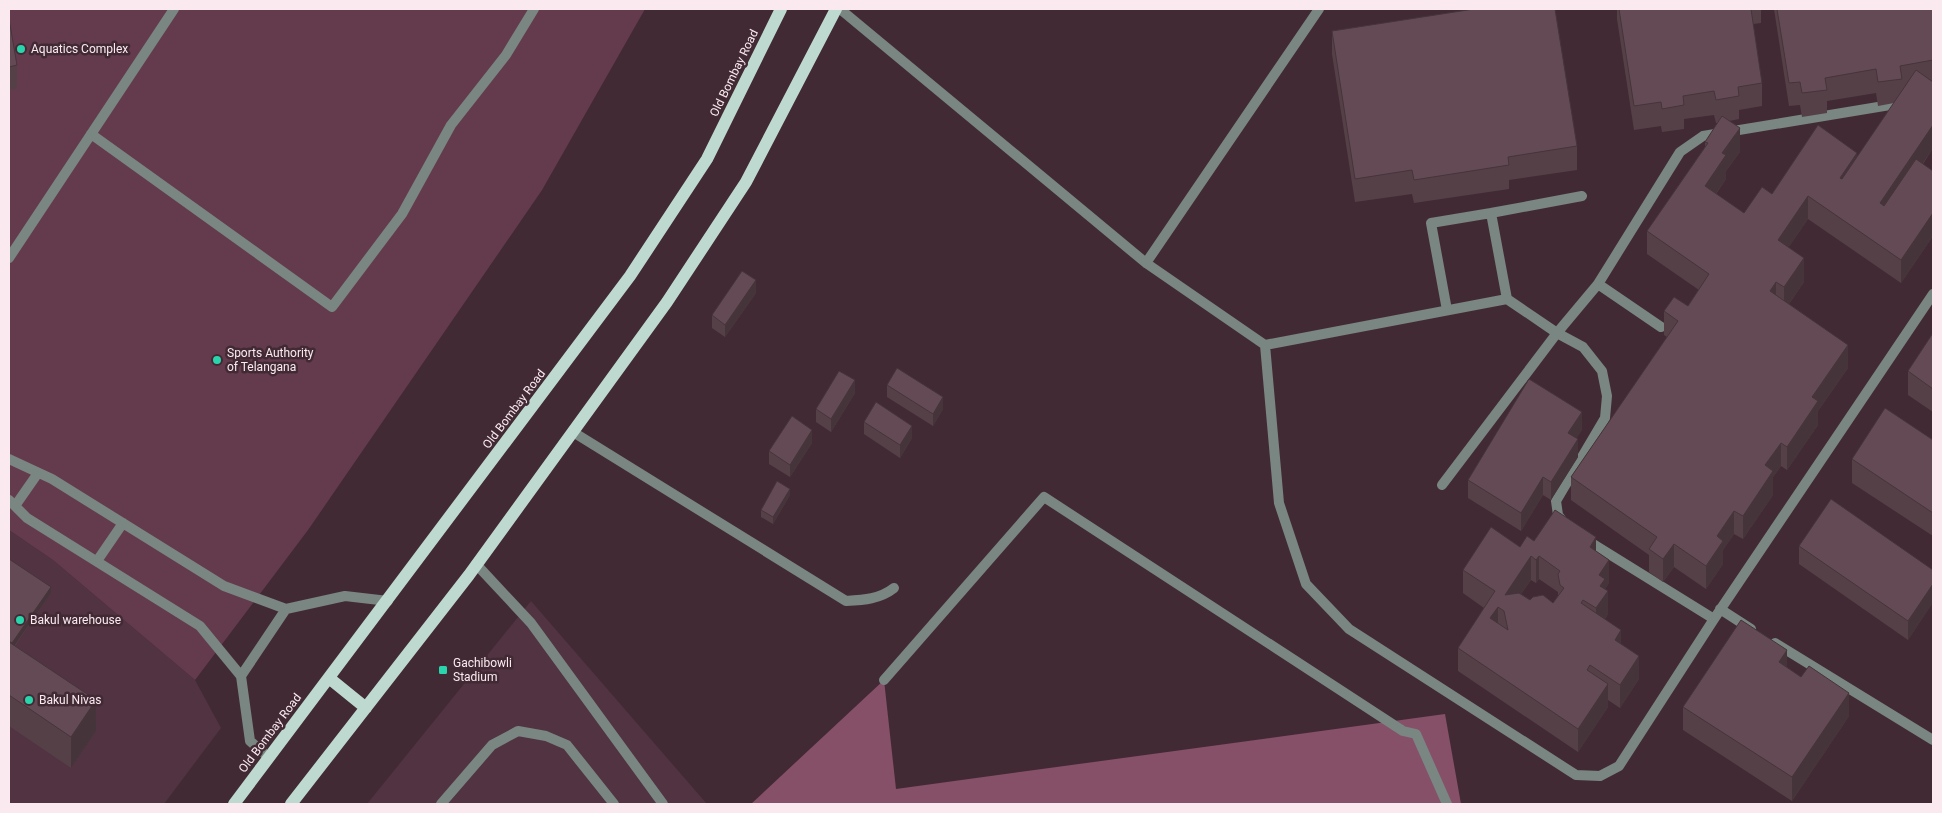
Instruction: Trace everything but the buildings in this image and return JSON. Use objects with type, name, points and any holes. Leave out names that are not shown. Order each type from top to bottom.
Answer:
[{"type":"main road","name":"Old Bombay Road","points":[[234,804],[630,276],[707,159],[781,9]]},
{"type":"main road","points":[[291,804],[476,564],[667,302],[746,182],[836,9]]},
{"type":"main road","points":[[329,678],[366,708]]},
{"type":"lane","points":[[9,258],[174,9]]},
{"type":"lane","points":[[91,134],[332,307],[402,214],[451,125],[506,55],[534,9]]},
{"type":"lane","points":[[840,9],[1146,263],[1265,345],[1508,299]]},
{"type":"lane","points":[[1146,263],[1319,9]]},
{"type":"lane","points":[[1442,485],[1557,333],[1598,284],[1680,152],[1703,136],[1890,105]]},
{"type":"lane","points":[[1447,310],[1431,222],[1582,196]]},
{"type":"lane","points":[[1491,212],[1508,299],[1557,333],[1583,347],[1602,371],[1607,396],[1606,418],[1556,501],[1558,515],[1566,527],[1714,619]]},
{"type":"lane","points":[[1598,284],[1661,327]]},
{"type":"lane","points":[[1265,345],[1279,503],[1306,584],[1349,629],[1576,775],[1600,776],[1619,766],[1714,619],[1933,294]]},
{"type":"lane","points":[[573,432],[846,601],[868,600],[886,595],[894,588]]},
{"type":"lane","points":[[9,459],[38,473],[123,523],[224,586],[286,609],[345,596],[388,601]]},
{"type":"lane","points":[[38,473],[12,503],[27,518],[200,626],[241,676],[250,740],[268,758]]},
{"type":"lane","points":[[884,680],[1044,497],[1403,731],[1416,734],[1447,804]]},
{"type":"lane","points":[[97,561],[123,523]]},
{"type":"lane","points":[[476,564],[531,623],[663,804]]},
{"type":"lane","points":[[241,676],[286,609]]},
{"type":"lane","points":[[1720,610],[1933,740]]},
{"type":"lane","points":[[440,804],[492,745],[518,731],[546,736],[567,746],[614,804]]},
{"type":"shaded area","name":"Sports Authority of Telangana","points":[[9,9],[645,9],[542,190],[308,530],[195,680],[53,560],[9,530]]},
{"type":"shaded area","points":[[9,530],[53,560],[195,680],[221,728],[164,804],[9,804]]},
{"type":"shaded area","points":[[531,601],[707,804],[367,804]]},
{"type":"shaded area","points":[[884,680],[896,789],[1445,714],[1461,804],[751,804]]},
{"type":"place","name":"Aquatics Complex","points":[[21,49]]},
{"type":"place","name":"Sports Authority of Telangana","points":[[217,360]]},
{"type":"place","name":"Bakul warehouse","points":[[20,620]]},
{"type":"place","name":"Gachibowli Stadium","points":[[443,670]]},
{"type":"place","name":"Bakul Nivas","points":[[29,700]]}]
